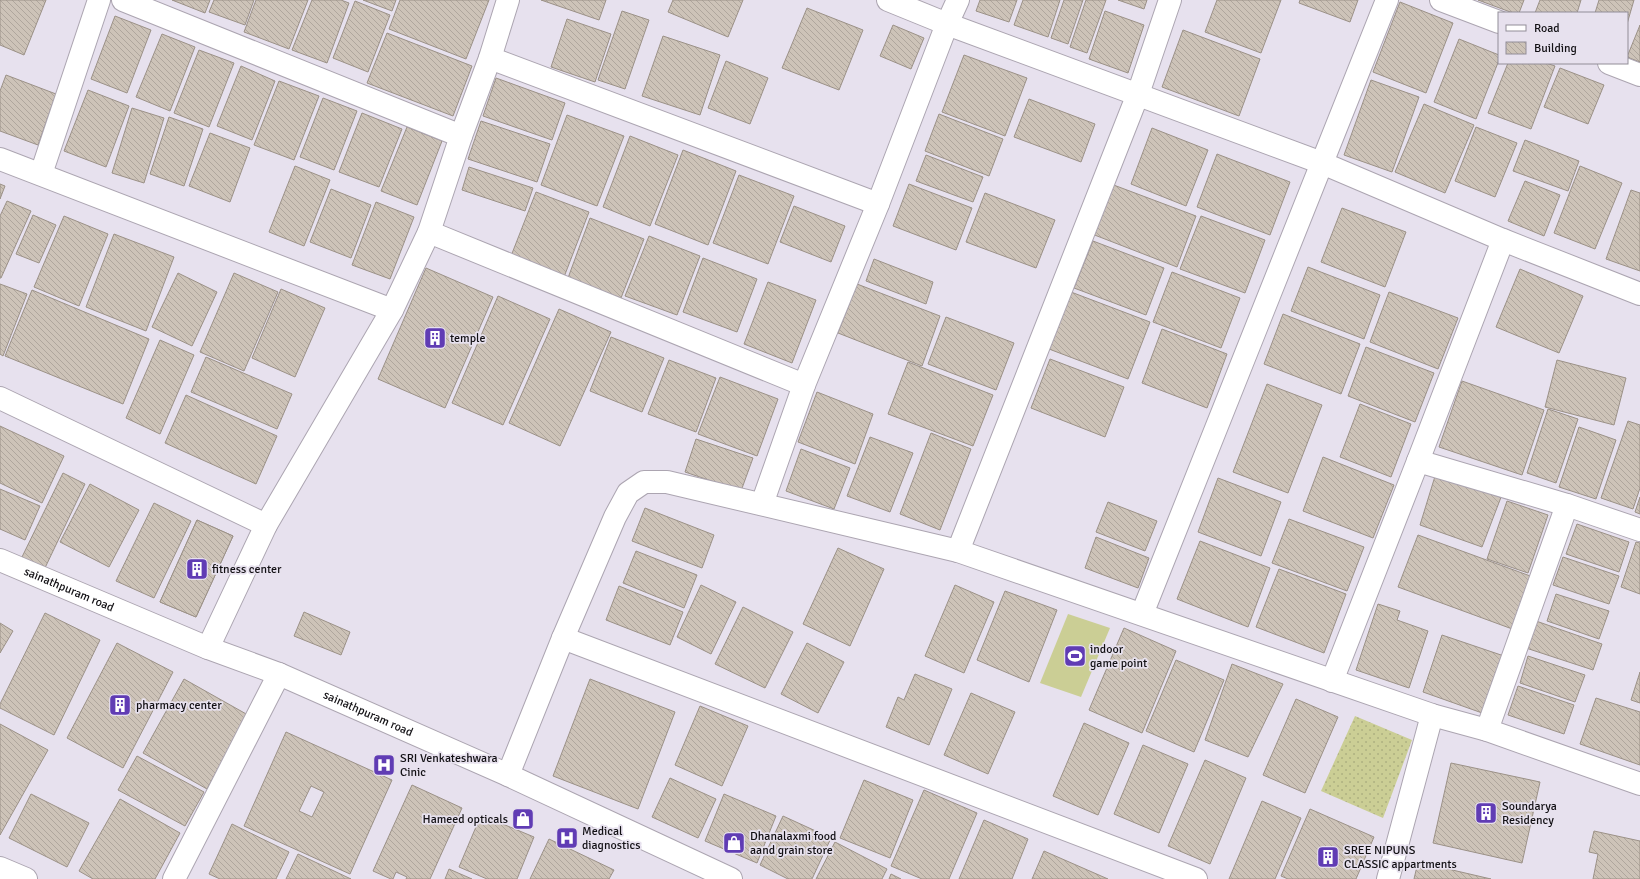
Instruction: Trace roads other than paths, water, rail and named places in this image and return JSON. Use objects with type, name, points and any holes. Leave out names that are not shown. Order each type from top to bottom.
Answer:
[{"type":"street","points":[[41,174],[99,0]]},
{"type":"street","points":[[123,0],[461,136]]},
{"type":"street","points":[[208,648],[266,525],[392,310],[429,232],[461,136],[490,58],[508,0]]},
{"type":"street","points":[[888,0],[947,24],[1138,94],[1322,164],[1503,240],[1640,294]]},
{"type":"street","points":[[762,504],[804,385],[878,204],[947,24],[958,0]]},
{"type":"street","points":[[958,551],[1138,94],[1170,0]]},
{"type":"street","points":[[1142,614],[1387,0]]},
{"type":"street","points":[[1441,0],[1498,22]]},
{"type":"street","points":[[490,58],[878,204]]},
{"type":"street","points":[[1612,64],[1640,75]]},
{"type":"street","points":[[0,159],[392,310]]},
{"type":"street","points":[[429,232],[804,385]]},
{"type":"street","points":[[1332,681],[1503,240]]},
{"type":"street","points":[[0,398],[266,525]]},
{"type":"street","points":[[1418,461],[1567,505],[1640,530]]},
{"type":"street","points":[[508,775],[563,638],[615,517],[628,493],[644,482],[667,482],[958,551],[1332,681],[1432,715],[1487,730],[1640,784]]},
{"type":"street","points":[[1487,730],[1567,505]]},
{"type":"street","name":"sainathpuram road","points":[[0,560],[208,648],[279,674],[508,775],[731,879]]},
{"type":"street","points":[[563,638],[1196,879]]},
{"type":"street","points":[[174,879],[279,674]]},
{"type":"street","points":[[1388,879],[1432,715]]},
{"type":"street","points":[[0,868],[26,879]]},
{"type":"place","name":"temple","points":[[435,338]]},
{"type":"place","name":"fitness center","points":[[197,569]]},
{"type":"place","name":"indoor game point","points":[[1075,656]]},
{"type":"place","name":"pharmacy center","points":[[120,705]]},
{"type":"place","name":"SRI Venkateshwara Cinic","points":[[384,765]]},
{"type":"place","name":"Soundarya Residency","points":[[1486,813]]},
{"type":"place","name":"Hameed opticals","points":[[523,819]]},
{"type":"place","name":"Medical diagnostics","points":[[567,838]]},
{"type":"place","name":"Dhanalaxmi food aand grain store","points":[[734,843]]},
{"type":"place","name":"SREE NIPUNS CLASSIC appartments","points":[[1328,857]]}]
